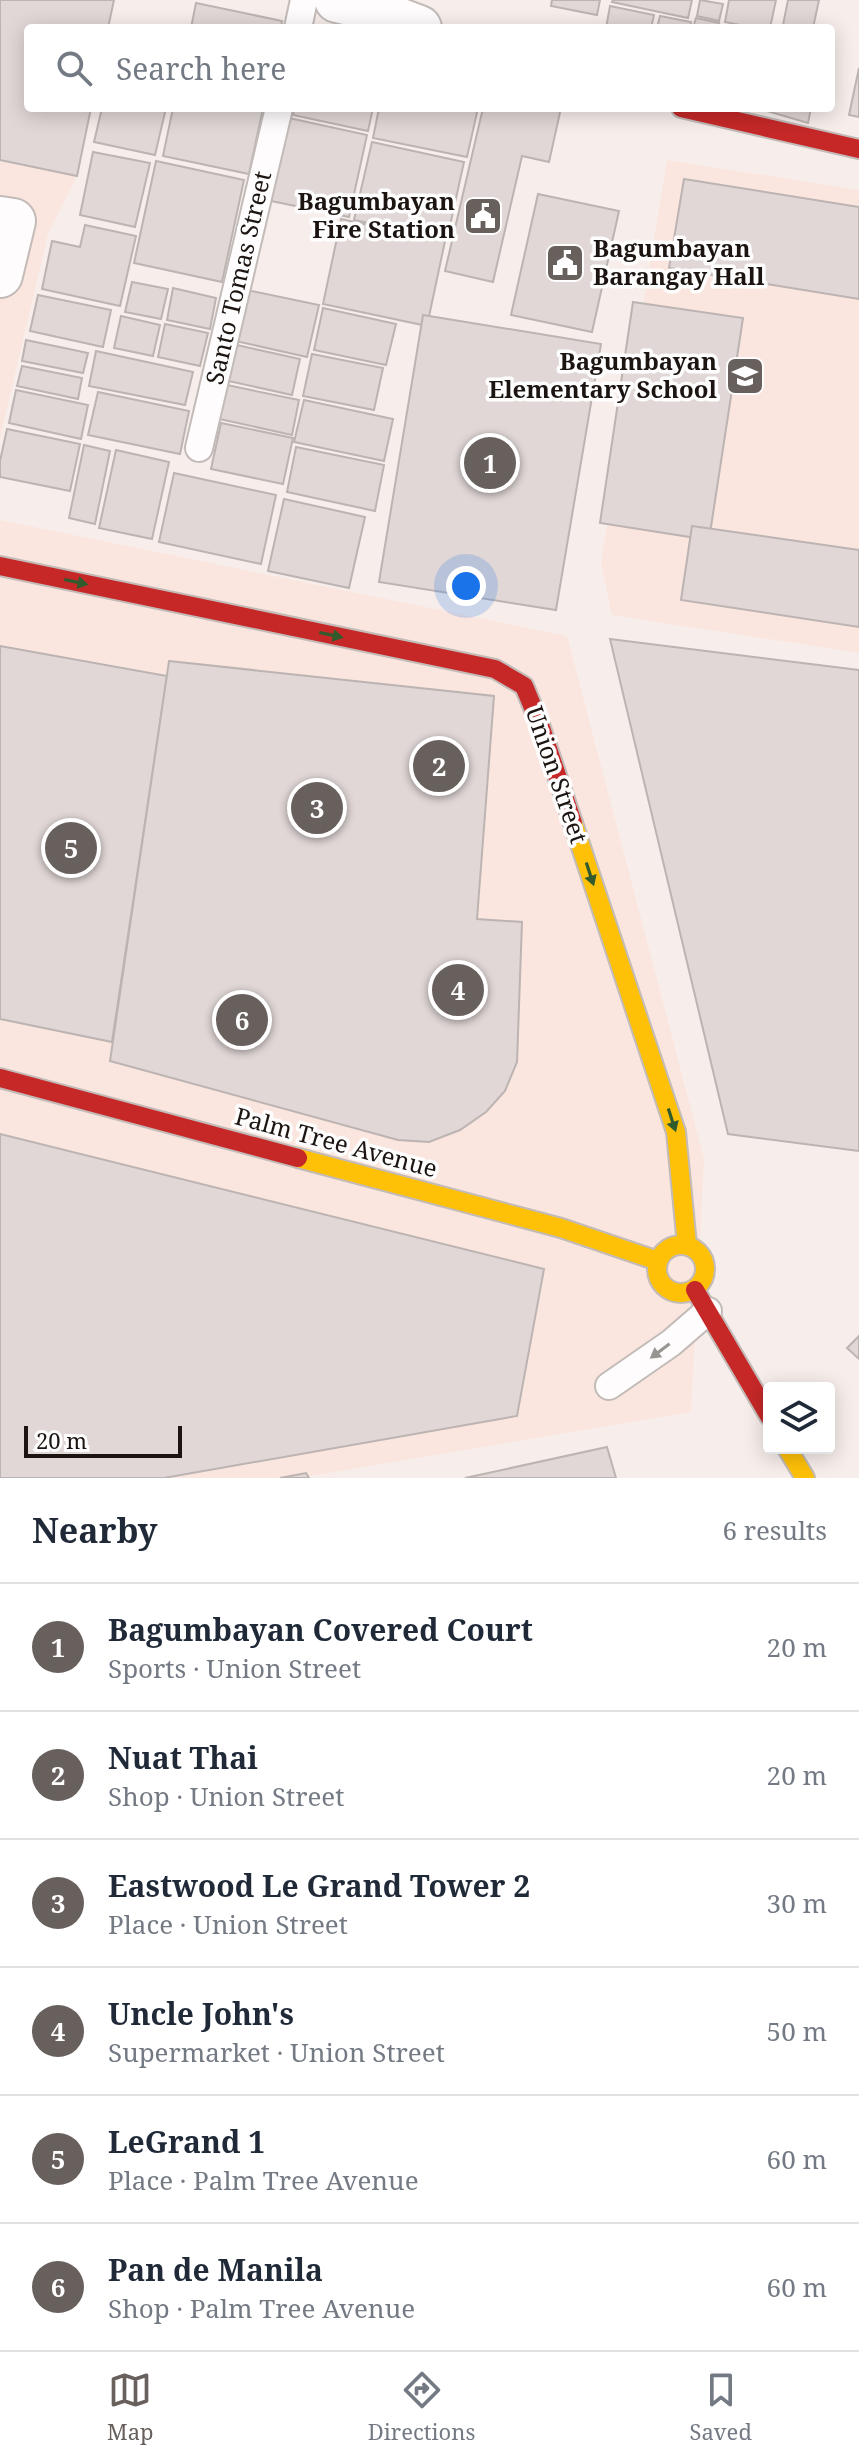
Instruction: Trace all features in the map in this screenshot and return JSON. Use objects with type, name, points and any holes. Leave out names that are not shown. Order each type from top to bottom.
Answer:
[{"type":"street","points":[[337,0],[408,24]]},
{"type":"street","points":[[698,112],[859,149]]},
{"type":"street","points":[[0,219],[13,221],[0,275]]},
{"type":"street","name":"Union Street","points":[[0,566],[495,669],[524,686],[539,722],[676,1132],[687,1245]]},
{"type":"street","name":"Palm Tree Avenue","points":[[0,1078],[561,1228],[658,1261]]},
{"type":"street","points":[[701,1301],[671,1292],[661,1283],[657,1272],[658,1261],[665,1251],[687,1245],[699,1252],[706,1265],[701,1301],[763,1406]]},
{"type":"street","points":[[791,1454],[805,1478]]},
{"type":"lane","points":[[299,24],[304,0]]},
{"type":"lane","name":"Santo Tomas Street","points":[[199,448],[278,112]]},
{"type":"lane","points":[[609,1386],[661,1351],[701,1301]]},
{"type":"shaded area","points":[[0,0],[114,0],[109,24],[24,24],[24,112],[90,112],[77,176],[48,234],[0,438]]},
{"type":"shaded area","name":"Bagumbayan Elementary School","points":[[667,160],[859,190],[859,653],[612,615],[601,562]]},
{"type":"shaded area","points":[[0,520],[567,636],[704,1159],[691,1412],[299,1478],[0,1478]]},
{"type":"building","points":[[0,0],[114,0],[109,24],[24,24],[24,112],[90,112],[77,176],[0,160]]},
{"type":"building","points":[[552,0],[600,0],[597,15],[551,6]]},
{"type":"building","points":[[613,0],[692,0],[688,18]]},
{"type":"building","points":[[700,0],[723,4],[719,21],[697,16]]},
{"type":"building","points":[[729,0],[776,0],[771,24],[725,22]]},
{"type":"building","points":[[788,0],[819,0],[814,24],[783,24]]},
{"type":"building","points":[[196,3],[282,21],[282,24],[192,24]]},
{"type":"building","points":[[610,6],[654,15],[652,24],[607,24]]},
{"type":"building","points":[[660,16],[691,22],[691,24],[658,24]]},
{"type":"building","points":[[696,18],[719,23],[719,24],[694,24]]},
{"type":"building","points":[[859,68],[859,117],[849,115]]},
{"type":"building","points":[[101,112],[165,112],[155,155],[94,142]]},
{"type":"building","points":[[172,112],[262,112],[249,174],[163,156]]},
{"type":"building","points":[[293,112],[372,112],[368,131],[293,115]]},
{"type":"building","points":[[378,112],[477,112],[467,157],[373,138]]},
{"type":"building","name":"Bagumbayan Fire Station","points":[[482,112],[560,112],[549,162],[522,156],[493,282],[445,271]]},
{"type":"building","points":[[771,112],[810,112],[808,123]]},
{"type":"building","points":[[289,118],[367,135],[349,217],[271,201]]},
{"type":"building","points":[[372,142],[464,162],[447,239],[354,220]]},
{"type":"building","points":[[93,152],[150,163],[135,227],[80,215]]},
{"type":"building","points":[[156,161],[244,180],[222,282],[134,263]]},
{"type":"building","points":[[684,179],[859,207],[859,299],[669,268]]},
{"type":"building","name":"Bagumbayan Barangay Hall","points":[[538,194],[619,211],[592,332],[511,315]]},
{"type":"building","points":[[341,219],[445,241],[427,326],[323,304]]},
{"type":"building","points":[[85,225],[136,236],[120,306],[42,289],[52,241],[80,247]]},
{"type":"building","points":[[132,282],[168,289],[161,319],[125,312]]},
{"type":"building","points":[[173,288],[216,298],[210,329],[167,320]]},
{"type":"building","points":[[242,289],[319,305],[307,357],[231,340]]},
{"type":"building","points":[[38,295],[111,310],[103,347],[30,331]]},
{"type":"building","points":[[633,302],[743,318],[709,540],[600,523]]},
{"type":"building","points":[[323,308],[396,324],[386,365],[314,350]]},
{"type":"building","points":[[423,315],[601,344],[556,610],[379,582]]},
{"type":"building","points":[[121,316],[160,325],[153,356],[114,348]]},
{"type":"building","points":[[165,324],[208,333],[200,366],[158,357]]},
{"type":"building","points":[[26,340],[88,353],[83,373],[22,361]]},
{"type":"building","points":[[232,344],[300,359],[292,395],[224,380]]},
{"type":"building","points":[[96,351],[193,372],[185,405],[89,386]]},
{"type":"building","points":[[312,354],[383,368],[374,410],[303,396]]},
{"type":"building","points":[[22,366],[82,378],[78,399],[17,386]]},
{"type":"building","points":[[222,384],[299,400],[292,435],[215,418]]},
{"type":"building","points":[[16,390],[88,405],[81,439],[9,423]]},
{"type":"building","points":[[98,392],[189,411],[180,454],[88,435]]},
{"type":"building","points":[[304,400],[393,419],[384,461],[294,442]]},
{"type":"building","points":[[221,423],[293,438],[283,484],[211,469]]},
{"type":"building","points":[[7,429],[80,444],[70,491],[0,477]]},
{"type":"building","points":[[84,445],[110,451],[95,524],[69,518]]},
{"type":"building","points":[[296,447],[384,465],[375,511],[287,492]]},
{"type":"building","points":[[116,450],[169,462],[152,539],[99,528]]},
{"type":"building","points":[[174,473],[276,495],[261,564],[159,542]]},
{"type":"building","points":[[284,499],[365,517],[349,588],[268,571]]},
{"type":"building","points":[[692,526],[859,550],[859,627],[681,600]]},
{"type":"building","points":[[610,639],[859,670],[859,1151],[728,1134]]},
{"type":"building","points":[[0,646],[167,676],[112,1042],[0,1019]]},
{"type":"building","points":[[169,661],[494,696],[477,919],[522,922],[517,1062],[505,1091],[486,1112],[460,1130],[429,1142],[398,1140],[110,1061]]},
{"type":"building","points":[[0,1134],[544,1269],[517,1416],[164,1478],[0,1478]]},
{"type":"building","points":[[859,1336],[859,1359],[847,1348]]},
{"type":"building","points":[[607,1447],[616,1478],[465,1478]]},
{"type":"building","points":[[306,1473],[309,1478],[280,1478]]},
{"type":"traffic: slow","points":[[573,823],[676,1132],[687,1245]]},
{"type":"traffic: slow","points":[[298,1158],[561,1228],[658,1261]]},
{"type":"traffic: slow","points":[[681,1245],[698,1252],[705,1269],[698,1286],[681,1293],[664,1286],[657,1269],[664,1252],[681,1245]]},
{"type":"traffic: slow","points":[[791,1454],[805,1478]]},
{"type":"traffic: jam","points":[[698,112],[859,149]]},
{"type":"traffic: jam","points":[[0,566],[495,669],[524,686],[573,823]]},
{"type":"traffic: jam","points":[[0,1078],[298,1158]]},
{"type":"traffic: jam","points":[[695,1290],[763,1406]]},
{"type":"place","name":"Bagumbayan Fire Station","points":[[483,216]]},
{"type":"place","name":"Bagumbayan Barangay Hall","points":[[565,263]]},
{"type":"place","name":"Bagumbayan Elementary School","points":[[745,376]]},
{"type":"place","name":"Bagumbayan Covered Court","points":[[490,463]]},
{"type":"place","name":"Nuat Thai","points":[[439,766]]},
{"type":"place","name":"Eastwood Le Grand Tower 2","points":[[317,808]]},
{"type":"place","name":"LeGrand 1","points":[[71,848]]},
{"type":"place","name":"Uncle John's","points":[[458,990]]},
{"type":"place","name":"Pan de Manila","points":[[242,1020]]}]
